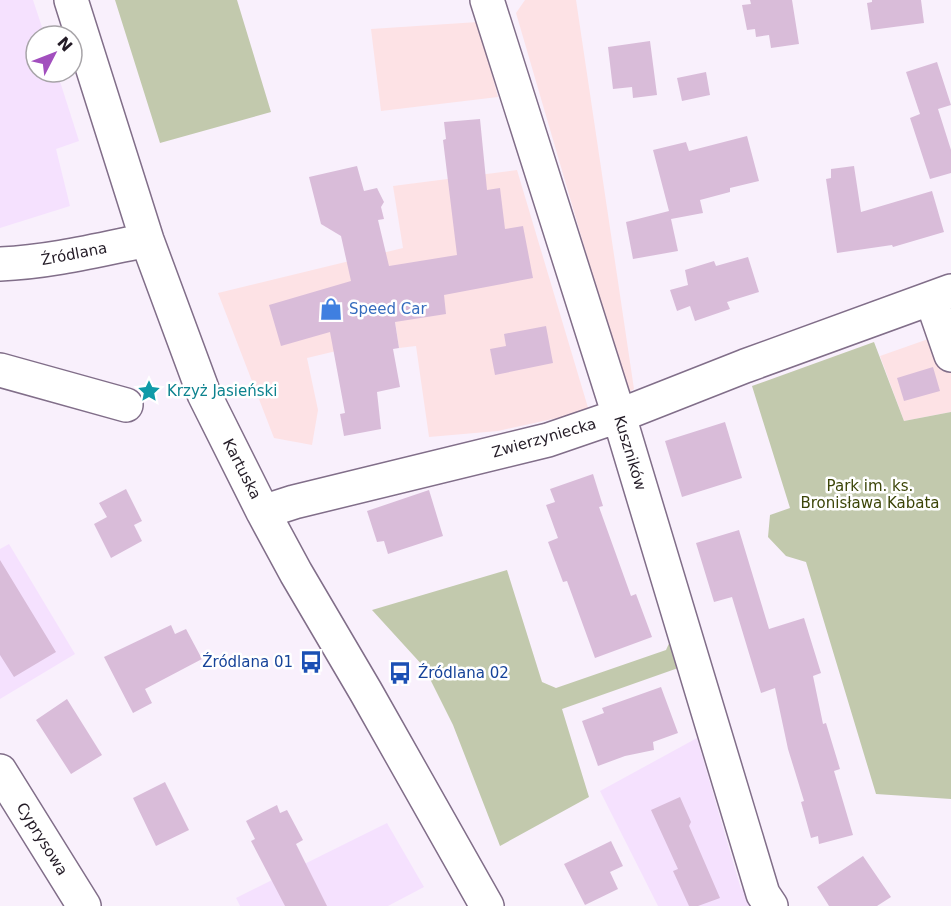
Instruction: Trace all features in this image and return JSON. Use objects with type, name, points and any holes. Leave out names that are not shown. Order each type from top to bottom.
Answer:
[{"type":"street","name":"Kartuska","points":[[71,0],[147,240],[204,394],[263,512],[487,906]]},
{"type":"street","name":"Kuszników","points":[[487,0],[618,416],[763,894],[771,906]]},
{"type":"street","name":"Źródlana","points":[[0,264],[64,258],[147,240]]},
{"type":"street","name":"Zwierzyniecka","points":[[263,512],[294,502],[549,440],[618,416],[745,366],[943,300]]},
{"type":"street","points":[[943,300],[951,355]]},
{"type":"street","points":[[0,370],[126,405]]},
{"type":"street","name":"Cyprysowa","points":[[0,771],[84,906]]},
{"type":"shaded area","points":[[0,0],[33,0],[41,24],[24,24],[24,84],[61,84],[79,141],[56,149],[70,206],[0,228]]},
{"type":"shaded area","points":[[525,0],[576,0],[634,389],[627,393],[516,13]]},
{"type":"shaded area","points":[[478,22],[498,97],[381,111],[371,29]]},
{"type":"shaded area","points":[[517,170],[589,411],[498,431],[429,437],[416,346],[399,348],[394,314],[353,347],[307,358],[318,410],[312,445],[274,438],[218,293],[403,248],[393,186]]},
{"type":"shaded area","points":[[951,331],[951,412],[904,421],[880,356]]},
{"type":"shaded area","points":[[9,544],[75,654],[0,699],[0,549]]},
{"type":"shaded area","points":[[697,738],[741,889],[747,886],[759,906],[658,906],[600,791]]},
{"type":"shaded area","points":[[387,823],[424,887],[388,906],[240,906],[236,898]]},
{"type":"green space","points":[[115,0],[237,0],[271,112],[160,143]]},
{"type":"green space","name":"Park im. ks. Bronisława Kabata","points":[[874,342],[904,421],[951,412],[951,799],[876,794],[806,562],[786,556],[768,537],[770,515],[790,508],[752,386]]},
{"type":"green space","points":[[507,570],[542,682],[556,688],[666,650],[672,637],[681,667],[562,709],[589,797],[500,846],[453,725],[424,667],[372,610]]},
{"type":"building","points":[[750,0],[792,0],[799,44],[771,48],[769,35],[756,37],[755,29],[747,30],[742,5],[751,4]]},
{"type":"building","points":[[872,0],[921,0],[924,23],[871,30],[867,3]]},
{"type":"building","points":[[650,41],[657,95],[633,98],[632,87],[613,89],[608,47]]},
{"type":"building","points":[[937,62],[951,105],[938,109],[951,150],[951,173],[930,179],[910,118],[920,114],[906,72]]},
{"type":"building","points":[[706,72],[710,95],[682,101],[677,78]]},
{"type":"building","points":[[480,119],[487,190],[500,188],[505,229],[523,226],[533,278],[444,295],[446,314],[395,322],[399,348],[393,349],[400,387],[377,392],[381,429],[344,436],[340,414],[345,413],[330,332],[281,346],[269,305],[351,281],[341,236],[321,224],[309,177],[357,166],[364,191],[377,188],[384,202],[381,207],[384,219],[378,220],[389,266],[457,255],[443,140],[446,139],[444,122]]},
{"type":"building","points":[[747,136],[759,181],[730,188],[730,192],[700,200],[703,213],[671,219],[678,251],[633,259],[626,222],[669,211],[653,150],[686,142],[689,151]]},
{"type":"building","points":[[854,166],[861,212],[932,191],[944,232],[893,247],[892,245],[837,253],[826,179],[831,178],[831,169]]},
{"type":"building","points":[[748,257],[759,292],[727,302],[730,309],[695,321],[690,306],[677,311],[670,290],[688,285],[685,270],[714,261],[716,266]]},
{"type":"building","points":[[546,326],[553,363],[495,375],[490,349],[506,346],[504,334]]},
{"type":"building","points":[[933,367],[940,391],[904,401],[897,378]]},
{"type":"building","points":[[725,422],[742,478],[682,497],[665,441]]},
{"type":"building","points":[[593,474],[603,506],[599,507],[631,596],[636,594],[652,637],[595,658],[567,581],[563,582],[548,542],[558,538],[546,505],[555,502],[550,489]]},
{"type":"building","points":[[126,489],[142,521],[134,525],[142,541],[111,558],[94,524],[107,517],[99,503]]},
{"type":"building","points":[[429,490],[443,536],[388,554],[384,541],[377,542],[367,511]]},
{"type":"building","points":[[739,530],[769,629],[804,618],[821,673],[813,676],[823,724],[826,723],[840,769],[834,771],[853,835],[819,844],[818,836],[811,838],[801,802],[804,801],[788,749],[775,688],[761,693],[732,597],[714,602],[696,543]]},
{"type":"building","points":[[0,560],[56,652],[14,677],[0,655]]},
{"type":"building","points":[[171,625],[175,634],[186,629],[202,659],[145,689],[152,703],[133,713],[104,657]]},
{"type":"building","points":[[661,687],[678,733],[653,742],[654,750],[625,756],[598,766],[582,721],[604,713],[602,708]]},
{"type":"building","points":[[67,699],[102,755],[71,774],[36,720]]},
{"type":"building","points":[[165,782],[189,830],[156,846],[133,798]]},
{"type":"building","points":[[680,797],[691,822],[689,826],[720,898],[698,906],[689,906],[673,871],[678,869],[651,810]]},
{"type":"building","points":[[277,805],[280,813],[287,810],[303,840],[296,844],[327,906],[285,906],[251,841],[255,839],[246,821]]},
{"type":"building","points":[[611,841],[623,866],[610,872],[618,889],[585,905],[564,864]]},
{"type":"building","points":[[863,856],[891,897],[877,906],[829,906],[817,887]]},
{"type":"place","name":"Speed Car","points":[[331,309]]},
{"type":"place","name":"Krzyż Jasieński","points":[[149,391]]},
{"type":"place","name":"Źródlana 01","points":[[311,662]]},
{"type":"place","name":"Źródlana 02","points":[[400,673]]}]
